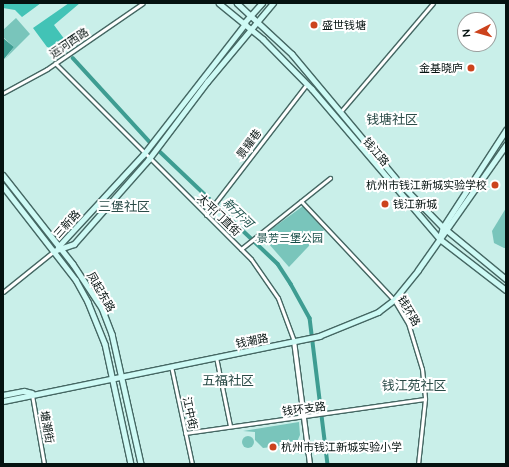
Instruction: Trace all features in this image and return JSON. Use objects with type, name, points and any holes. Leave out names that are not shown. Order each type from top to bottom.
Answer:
[{"type":"main road","name":"钱江路","points":[[219,3],[251,29],[307,84],[440,239],[506,290]]},
{"type":"main road","name":"钱江路","points":[[237,3],[258,21],[342,110],[400,183],[447,231],[506,279]]},
{"type":"main road","name":"三新路","points":[[54,251],[143,155],[244,24],[262,3]]},
{"type":"main road","name":"三新路","points":[[54,251],[63,251],[74,244],[148,160],[273,3]]},
{"type":"main road","name":"钱潮路","points":[[440,239],[443,227],[506,130]]},
{"type":"main road","name":"钱潮路","points":[[3,401],[32,393],[111,379],[294,342],[319,336],[358,322],[394,300],[447,231],[506,145]]},
{"type":"main road","name":"凤起东路","points":[[3,175],[63,251],[102,308],[121,377],[141,464]]},
{"type":"main road","name":"凤起东路","points":[[3,186],[54,251],[88,302],[105,344],[111,379],[131,464]]},
{"type":"main road","name":"钱潮路","points":[[3,395],[24,391],[32,393]]},
{"type":"street","name":"运河西路","points":[[3,93],[56,63],[143,3]]},
{"type":"street","points":[[342,110],[433,3]]},
{"type":"street","name":"太平门直街","points":[[56,63],[143,155],[241,249],[267,279],[294,342],[310,464]]},
{"type":"street","name":"景耀巷","points":[[206,215],[307,84]]},
{"type":"street","points":[[241,249],[330,178]]},
{"type":"street","name":"钱环路","points":[[301,201],[394,300],[413,337],[424,399],[418,464]]},
{"type":"street","points":[[3,292],[54,251]]},
{"type":"street","points":[[216,357],[230,426]]},
{"type":"street","name":"江中街","points":[[171,366],[192,464]]},
{"type":"street","name":"塘潮街","points":[[32,393],[44,464]]},
{"type":"street","name":"钱环支路","points":[[185,433],[230,426],[329,415],[424,399]]},
{"type":"green space","points":[[16,18],[30,34],[5,59],[14,47],[3,37],[3,30]]},
{"type":"green space","name":"景芳三堡公园","points":[[303,206],[324,230],[289,267],[262,236]]},
{"type":"green space","points":[[506,208],[506,248],[504,248],[494,243],[492,231]]},
{"type":"green space","points":[[299,422],[300,435],[296,444],[263,448],[255,440],[255,432],[243,431]]},
{"type":"green space","points":[[246,436],[250,436],[254,442],[250,448],[246,448],[242,444],[242,440]]},
{"type":"shaded area","points":[[3,3],[41,3],[22,17],[15,10],[3,8]]},
{"type":"shaded area","points":[[69,3],[80,3],[54,25],[68,44],[61,51],[47,47],[33,28]]},
{"type":"shaded area","points":[[3,38],[14,47],[4,59],[3,58]]},
{"type":"waterway","name":"新开河","points":[[73,58],[151,143],[278,264],[291,284],[310,318],[328,464]]},
{"type":"place","name":"盛世钱塘","points":[[314,25]]},
{"type":"place","name":"金基晓庐","points":[[471,68]]},
{"type":"place","name":"杭州市钱江新城实验学校","points":[[495,185]]},
{"type":"place","name":"钱江新城","points":[[385,204]]},
{"type":"place","name":"杭州市钱江新城实验小学","points":[[273,447]]},
{"type":"district","name":"钱塘社区","points":[[392,119]]},
{"type":"district","name":"三堡社区","points":[[124,206]]},
{"type":"district","name":"五福社区","points":[[228,380]]},
{"type":"district","name":"钱江苑社区","points":[[414,385]]}]
